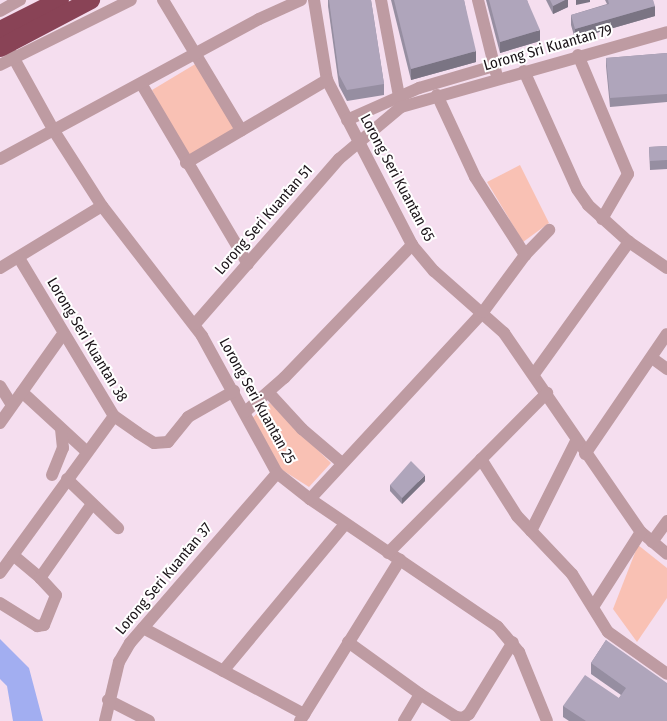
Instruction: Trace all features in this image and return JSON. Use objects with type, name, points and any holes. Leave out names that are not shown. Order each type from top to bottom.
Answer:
[{"type":"highway","points":[[4,43],[91,0]]},
{"type":"highway","points":[[4,43],[54,1]]},
{"type":"street","points":[[0,11],[20,0]]},
{"type":"street","points":[[0,64],[4,43],[130,0]]},
{"type":"street","points":[[163,0],[241,130]]},
{"type":"street","points":[[0,159],[300,0]]},
{"type":"street","name":"Lorong Seri Kuantan 65","points":[[314,0],[327,80],[412,245],[434,271],[483,312],[534,374],[576,442],[641,532],[659,537],[667,554]]},
{"type":"street","points":[[381,0],[399,101]]},
{"type":"street","points":[[347,120],[399,101],[496,72],[478,0]]},
{"type":"street","name":"Lorong Sri Kuantan 79","points":[[399,101],[437,95],[496,72],[524,71],[667,32]]},
{"type":"street","name":"Lorong Seri Kuantan 25","points":[[4,43],[54,131],[102,206],[195,324],[277,472],[345,524],[498,627],[512,642],[546,721]]},
{"type":"street","points":[[578,55],[628,171],[627,178],[602,219]]},
{"type":"street","points":[[524,71],[577,189],[602,219],[629,242],[667,268]]},
{"type":"street","points":[[186,163],[327,80]]},
{"type":"street","points":[[142,85],[186,163],[248,264]]},
{"type":"street","points":[[437,95],[475,177],[525,255]]},
{"type":"street","name":"Lorong Seri Kuantan 51","points":[[195,324],[359,140],[399,101]]},
{"type":"street","points":[[0,268],[102,206]]},
{"type":"street","points":[[310,499],[483,312],[525,255],[549,230]]},
{"type":"street","points":[[534,374],[629,242]]},
{"type":"street","points":[[245,412],[269,393],[412,245]]},
{"type":"street","name":"Lorong Seri Kuantan 38","points":[[18,258],[114,416],[138,434],[161,445],[168,442],[188,417],[234,392]]},
{"type":"street","points":[[0,423],[63,334]]},
{"type":"street","points":[[585,454],[667,334]]},
{"type":"street","points":[[652,358],[667,369]]},
{"type":"street","points":[[0,386],[12,405]]},
{"type":"street","points":[[22,392],[87,452]]},
{"type":"street","points":[[269,393],[302,428],[342,463]]},
{"type":"street","points":[[388,553],[547,393]]},
{"type":"street","points":[[0,573],[114,416]]},
{"type":"street","points":[[52,475],[63,448],[61,430]]},
{"type":"street","points":[[531,531],[576,442]]},
{"type":"street","points":[[481,459],[500,492],[531,531],[572,574],[608,632],[667,674]]},
{"type":"street","name":"Lorong Seri Kuantan 37","points":[[105,721],[108,700],[119,662],[130,643],[277,472]]},
{"type":"street","points":[[67,479],[118,528]]},
{"type":"street","points":[[40,578],[92,504]]},
{"type":"street","points":[[659,537],[667,521]]},
{"type":"street","points":[[223,671],[345,524]]},
{"type":"street","points":[[593,607],[641,532]]},
{"type":"street","points":[[0,603],[37,626],[44,625],[56,595],[40,578],[13,555]]},
{"type":"street","points":[[144,628],[302,717],[400,560]]},
{"type":"street","points":[[348,642],[420,694],[456,717],[463,718],[469,714],[512,642]]},
{"type":"street","points":[[404,721],[420,694]]},
{"type":"street","points":[[108,700],[149,721]]},
{"type":"street","points":[[546,721],[558,721]]},
{"type":"shaded area","points":[[197,63],[235,129],[189,158],[152,90]]},
{"type":"shaded area","points":[[520,165],[549,223],[523,242],[487,182]]},
{"type":"shaded area","points":[[270,403],[331,463],[309,487],[276,466],[252,418]]},
{"type":"shaded area","points":[[638,545],[667,568],[667,598],[637,642],[613,609]]},
{"type":"water","points":[[0,639],[29,668],[43,721],[13,721],[7,686],[0,679]]},
{"type":"building","points":[[329,0],[371,0],[384,84],[347,90],[339,75]]},
{"type":"building","points":[[394,0],[464,0],[476,51],[411,69]]},
{"type":"building","points":[[489,0],[527,0],[540,30],[500,42]]},
{"type":"building","points":[[550,0],[565,0],[553,6]]},
{"type":"building","points":[[608,0],[653,0],[655,6],[575,29],[571,15],[609,4]]},
{"type":"building","points":[[667,53],[667,94],[610,98],[606,58]]},
{"type":"building","points":[[667,146],[667,160],[650,161],[649,147]]},
{"type":"building","points":[[411,461],[425,475],[402,498],[390,485]]},
{"type":"building","points":[[606,640],[667,683],[667,721],[586,721],[563,706],[585,675],[619,698],[626,688],[591,663]]}]
